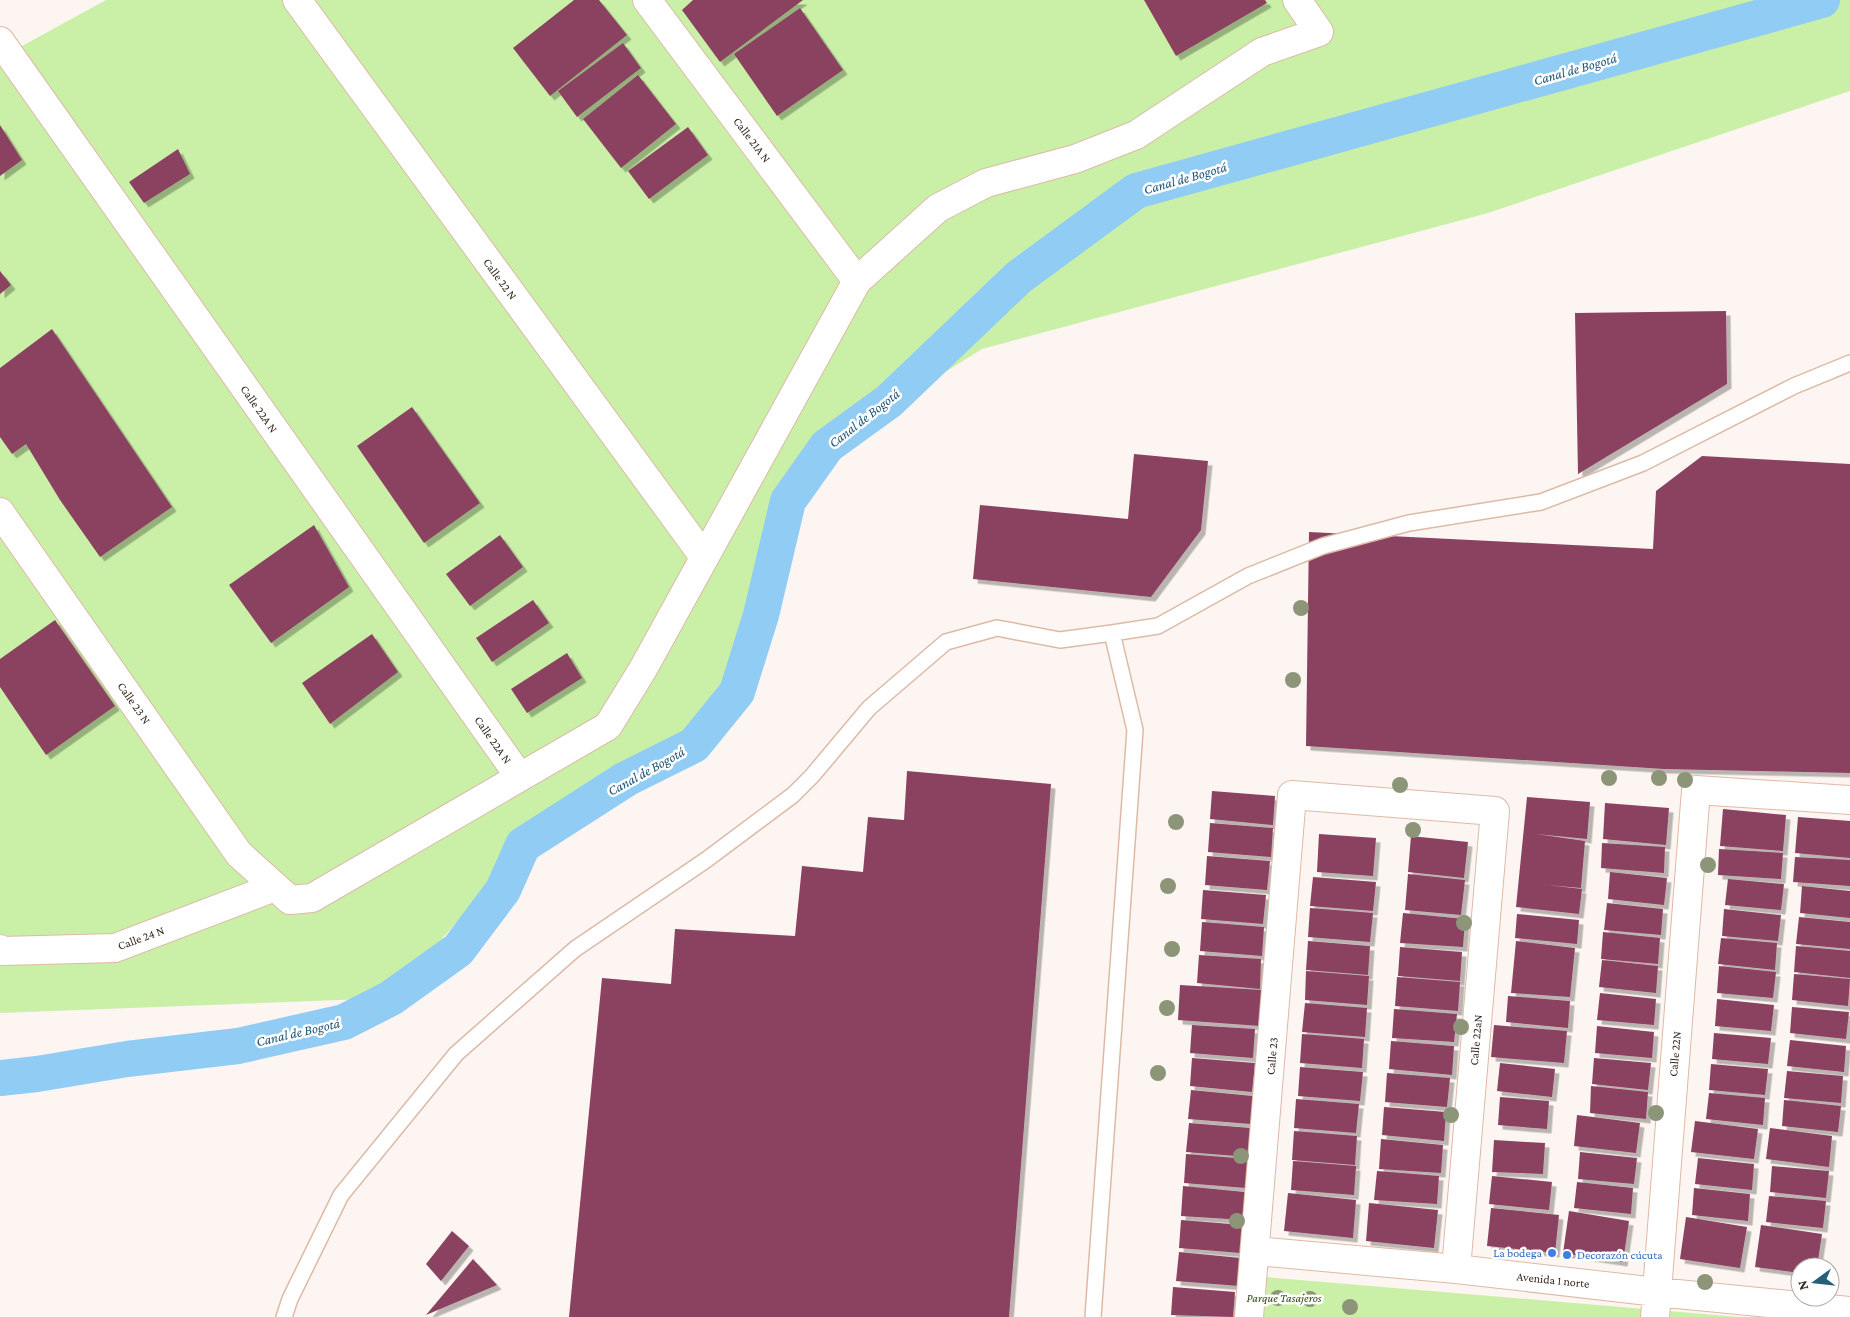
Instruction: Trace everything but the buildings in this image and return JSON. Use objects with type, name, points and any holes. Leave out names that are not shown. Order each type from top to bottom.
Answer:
[{"type":"street","name":"Calle 22 N","points":[[297,0],[704,557]]},
{"type":"street","name":"Calle 21A N","points":[[647,0],[857,281]]},
{"type":"street","name":"Calle 23 N","points":[[0,512],[239,854],[290,900],[312,898],[608,726],[643,670],[857,281],[938,208],[986,183],[1075,159],[1136,135],[1262,52],[1319,32],[1297,0]]},
{"type":"street","name":"Calle 22A N","points":[[0,41],[519,776]]},
{"type":"street","name":"Calle 22N","points":[[1656,1305],[1696,790],[1850,800]]},
{"type":"street","name":"Calle 23","points":[[1249,1317],[1256,1251],[1292,796],[1495,810]]},
{"type":"street","name":"Calle 22aN","points":[[1456,1269],[1495,810]]},
{"type":"street","name":"Calle 24 N","points":[[0,948],[3,951],[115,948],[275,887]]},
{"type":"street","name":"Avenida 1 norte","points":[[1256,1251],[1456,1269],[1656,1305],[1849,1304]]},
{"type":"lane","points":[[284,1317],[290,1299],[341,1195],[456,1054],[575,949],[706,860],[793,795],[812,776],[869,708],[946,642],[997,628],[1060,640],[1158,626],[1248,576],[1323,546],[1409,523],[1541,502],[1643,463],[1794,386],[1850,363]]},
{"type":"lane","points":[[1093,1317],[1136,730],[1112,633]]},
{"type":"green space","points":[[106,0],[1850,0],[1850,91],[1488,213],[982,349],[827,446],[713,721],[523,845],[391,998],[0,1013],[0,58]]},
{"type":"green space","name":"Parque Tasajeros","points":[[1265,1277],[1739,1317],[1262,1317]]},
{"type":"waterway","name":"Canal de Bogotá","points":[[0,1078],[37,1074],[127,1059],[238,1046],[344,1022],[391,998],[458,950],[503,890],[523,845],[626,779],[694,745],[737,692],[761,615],[788,501],[827,446],[889,401],[1019,277],[1136,191],[1822,0]]},
{"type":"place","name":"La bodega","points":[[1552,1253]]},
{"type":"place","name":"Decorazón cúcuta","points":[[1567,1255]]}]
